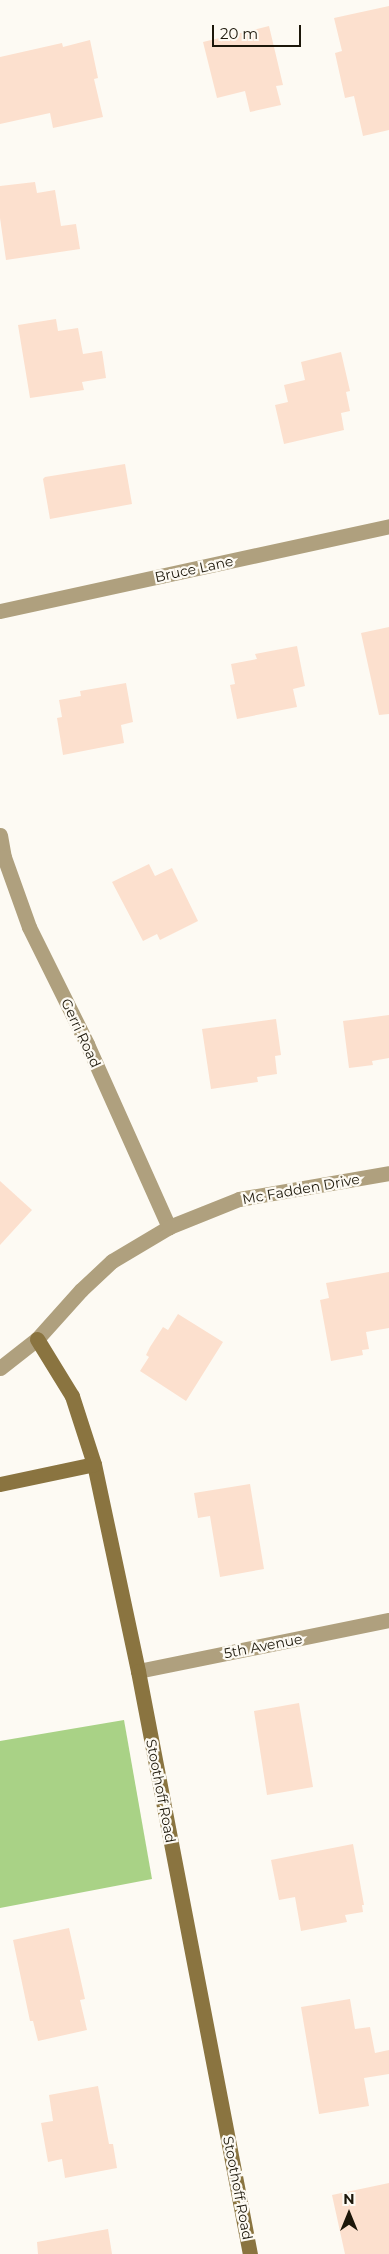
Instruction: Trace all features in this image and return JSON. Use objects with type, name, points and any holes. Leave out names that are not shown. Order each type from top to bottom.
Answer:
[{"type":"street","name":"Bruce Lane","points":[[0,611],[389,526]]},
{"type":"street","name":"Gerri Road","points":[[0,835],[4,857],[29,927],[87,1044],[169,1228]]},
{"type":"street","name":"Mc Fadden Drive","points":[[0,1368],[37,1339],[81,1290],[112,1261],[169,1228],[238,1199],[389,1173]]},
{"type":"street","name":"Stoothoff Road","points":[[37,1339],[72,1396],[94,1464],[138,1671],[250,2254]]},
{"type":"street","points":[[0,1484],[94,1464]]},
{"type":"street","name":"5th Avenue","points":[[138,1671],[389,1620]]},
{"type":"green space","points":[[124,1720],[152,1879],[0,1908],[0,1741]]},
{"type":"building","points":[[389,6],[389,130],[363,136],[354,96],[345,98],[335,53],[342,51],[334,18]]},
{"type":"building","points":[[269,26],[283,85],[276,86],[281,105],[250,112],[245,91],[217,98],[203,42]]},
{"type":"building","points":[[90,40],[98,78],[94,79],[103,117],[53,128],[50,113],[0,124],[0,57],[62,43],[63,47]]},
{"type":"building","points":[[35,182],[37,193],[55,190],[61,226],[76,224],[80,249],[6,260],[0,218],[0,186]]},
{"type":"building","points":[[56,319],[58,331],[78,328],[83,354],[102,351],[106,378],[82,382],[84,390],[30,398],[18,325]]},
{"type":"building","points":[[341,352],[350,391],[346,392],[350,411],[341,413],[344,430],[284,444],[275,405],[288,402],[284,385],[305,380],[301,362]]},
{"type":"building","points":[[125,464],[132,504],[50,519],[43,479],[45,477]]},
{"type":"building","points":[[389,627],[389,714],[379,715],[361,633]]},
{"type":"building","points":[[297,646],[305,686],[293,689],[297,707],[237,719],[230,685],[235,684],[231,664],[257,659],[255,654]]},
{"type":"building","points":[[126,683],[133,722],[121,725],[124,743],[63,755],[57,718],[62,717],[59,700],[81,696],[80,691]]},
{"type":"building","points":[[149,864],[155,876],[172,868],[198,921],[160,940],[157,934],[143,941],[112,882]]},
{"type":"building","points":[[389,1015],[389,1058],[372,1061],[373,1065],[349,1068],[343,1021]]},
{"type":"building","points":[[276,1019],[281,1055],[275,1056],[277,1074],[257,1077],[258,1082],[211,1089],[202,1029]]},
{"type":"building","points":[[0,1181],[32,1210],[0,1245]]},
{"type":"building","points":[[389,1272],[389,1328],[366,1332],[369,1349],[362,1350],[363,1355],[331,1361],[320,1300],[329,1298],[326,1283]]},
{"type":"building","points":[[178,1314],[223,1342],[186,1401],[140,1371],[149,1357],[146,1355],[150,1347],[163,1327],[168,1330]]},
{"type":"building","points":[[250,1484],[264,1569],[220,1577],[210,1516],[198,1518],[194,1493]]},
{"type":"building","points":[[299,1703],[313,1787],[267,1795],[254,1711]]},
{"type":"building","points":[[353,1844],[364,1905],[362,1905],[363,1912],[345,1915],[347,1922],[301,1931],[295,1897],[279,1900],[271,1860]]},
{"type":"building","points":[[69,1928],[85,1999],[80,2000],[87,2030],[38,2041],[33,2021],[30,2021],[13,1940]]},
{"type":"building","points":[[350,1999],[355,2029],[370,2027],[375,2053],[389,2050],[389,2074],[364,2078],[369,2106],[319,2114],[301,2007]]},
{"type":"building","points":[[98,2086],[109,2144],[113,2144],[117,2168],[65,2178],[62,2159],[48,2162],[41,2123],[53,2121],[49,2095]]},
{"type":"building","points":[[389,2183],[389,2254],[345,2254],[332,2195]]},
{"type":"building","points":[[108,2229],[112,2254],[38,2254],[37,2242]]}]
